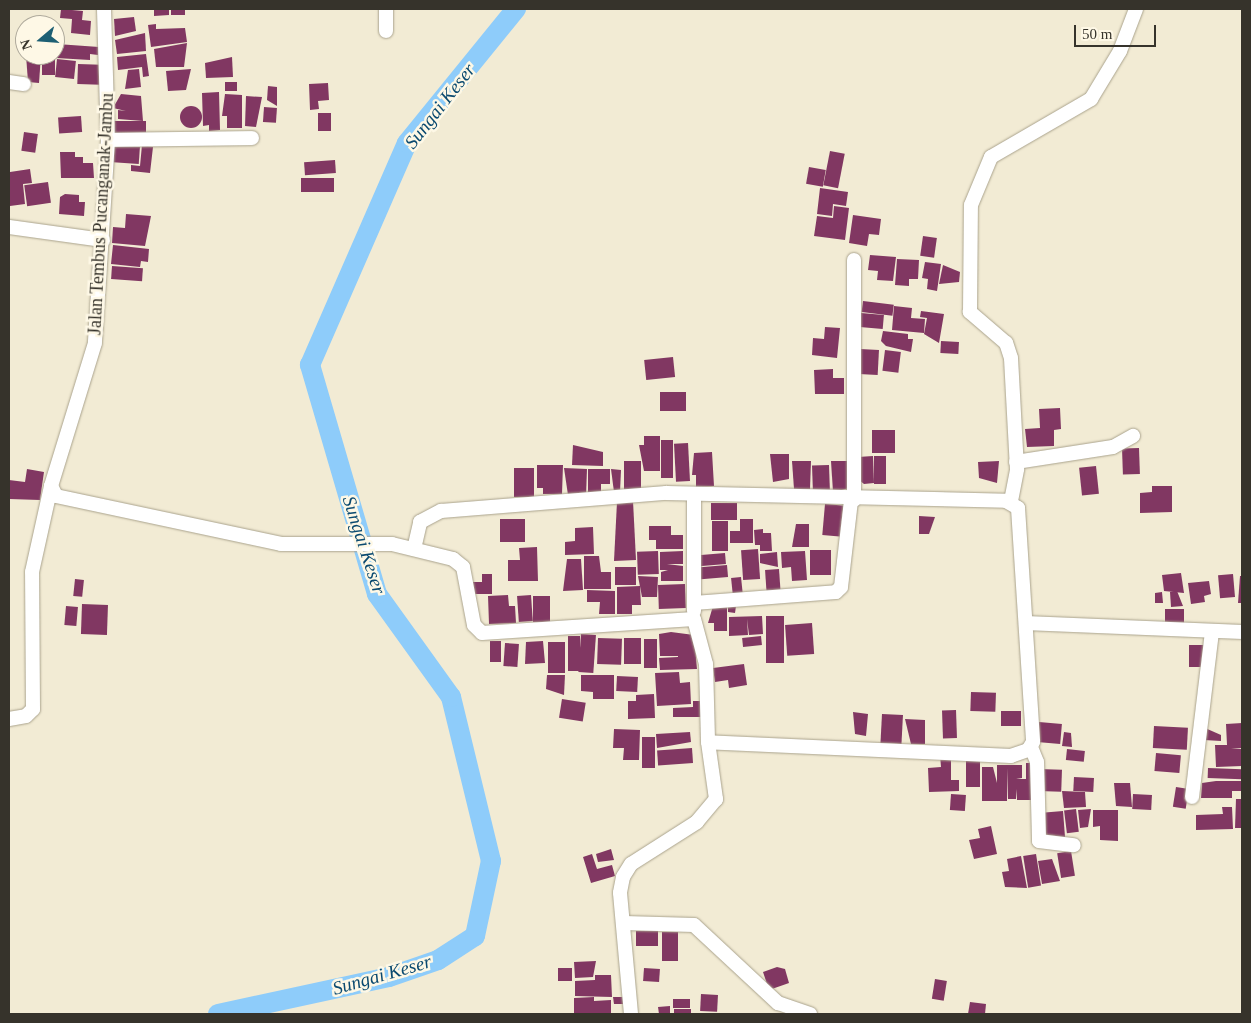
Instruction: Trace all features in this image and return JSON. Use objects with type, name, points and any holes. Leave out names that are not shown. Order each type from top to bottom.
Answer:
[{"type":"street","name":"Jalan Tembus Pucanganak-Jambu","points":[[9,719],[26,716],[33,709],[32,572],[51,486],[95,343],[108,140],[104,9]]},
{"type":"street","points":[[386,9],[386,31]]},
{"type":"street","points":[[1074,845],[1039,841],[1036,762],[1031,747],[1021,517],[1011,501],[1016,462],[1012,358],[1006,343],[970,312],[971,206],[991,157],[1091,99],[1120,51],[1136,9]]},
{"type":"street","points":[[9,82],[24,84]]},
{"type":"street","points":[[108,140],[252,138]]},
{"type":"street","points":[[9,227],[103,240]]},
{"type":"street","points":[[694,603],[836,592],[841,587],[853,500],[854,260]]},
{"type":"street","points":[[1016,462],[1112,447],[1133,436]]},
{"type":"street","points":[[51,486],[65,500],[281,544],[324,542],[392,544],[414,549],[463,567],[474,625],[482,633],[694,619]]},
{"type":"street","points":[[414,549],[420,522],[441,511],[666,493],[694,496],[853,500],[1011,501]]},
{"type":"street","points":[[631,1014],[620,893],[631,864],[677,838],[712,808],[718,788],[708,742],[706,664],[694,619],[694,496]]},
{"type":"street","points":[[1026,622],[1242,632]]},
{"type":"street","points":[[1192,797],[1212,632]]},
{"type":"street","points":[[708,742],[1011,756],[1031,747]]},
{"type":"street","points":[[624,923],[694,925],[778,1003],[810,1014]]},
{"type":"building","points":[[61,9],[83,11],[82,20],[91,21],[90,35],[71,33],[72,19],[65,18],[65,15],[60,15]]},
{"type":"building","points":[[154,9],[169,9],[169,15],[154,16]]},
{"type":"building","points":[[171,9],[185,9],[185,15],[171,15]]},
{"type":"building","points":[[134,17],[136,31],[115,36],[114,19]]},
{"type":"building","points":[[156,24],[156,29],[185,28],[187,42],[151,47],[148,25]]},
{"type":"building","points":[[145,33],[146,51],[117,54],[115,40]]},
{"type":"building","points":[[187,43],[184,67],[156,67],[154,49]]},
{"type":"building","points":[[65,45],[99,47],[98,55],[90,54],[90,60],[65,59]]},
{"type":"building","points":[[146,54],[149,76],[143,77],[142,67],[118,70],[117,57]]},
{"type":"building","points":[[232,57],[233,77],[206,78],[205,63]]},
{"type":"building","points":[[65,60],[76,61],[74,79],[55,77],[56,65],[65,65]]},
{"type":"building","points":[[78,64],[101,65],[100,85],[77,84]]},
{"type":"building","points":[[27,65],[40,65],[39,83],[28,82]]},
{"type":"building","points":[[42,65],[55,65],[55,75],[42,75]]},
{"type":"building","points":[[139,69],[141,87],[125,89],[128,70]]},
{"type":"building","points":[[191,69],[186,90],[168,91],[166,71]]},
{"type":"building","points":[[225,82],[237,82],[237,91],[225,91]]},
{"type":"building","points":[[328,83],[329,100],[318,101],[319,109],[310,110],[309,84]]},
{"type":"building","points":[[268,86],[277,87],[277,106],[267,100]]},
{"type":"building","points":[[219,92],[220,130],[209,131],[209,125],[203,126],[202,93]]},
{"type":"building","points":[[121,94],[141,96],[143,121],[118,119],[118,110],[126,111],[113,108]]},
{"type":"building","points":[[225,94],[242,95],[242,128],[227,128],[227,116],[222,116]]},
{"type":"building","points":[[246,96],[262,97],[256,127],[245,126]]},
{"type":"building","points":[[187,106],[195,106],[202,113],[202,121],[195,128],[187,128],[180,121],[180,113]]},
{"type":"building","points":[[264,107],[277,108],[276,123],[263,122]]},
{"type":"building","points":[[318,113],[331,113],[331,131],[318,131]]},
{"type":"building","points":[[81,116],[82,132],[59,134],[58,118]]},
{"type":"building","points":[[114,121],[146,121],[146,137],[114,137]]},
{"type":"building","points":[[24,132],[38,134],[35,153],[21,151]]},
{"type":"building","points":[[111,145],[140,147],[139,164],[110,162]]},
{"type":"building","points":[[142,145],[153,147],[150,173],[131,171],[131,165],[140,166]]},
{"type":"building","points":[[830,151],[845,154],[838,188],[823,185]]},
{"type":"building","points":[[60,152],[75,152],[75,157],[83,157],[83,163],[93,163],[94,178],[61,178]]},
{"type":"building","points":[[335,160],[336,173],[305,175],[304,162]]},
{"type":"building","points":[[809,167],[826,170],[823,187],[806,184]]},
{"type":"building","points":[[30,169],[32,183],[23,184],[25,204],[10,206],[10,172]]},
{"type":"building","points":[[301,178],[334,178],[334,192],[301,192]]},
{"type":"building","points":[[48,182],[51,203],[27,206],[24,185]]},
{"type":"building","points":[[820,188],[848,192],[846,206],[833,204],[832,216],[817,214]]},
{"type":"building","points":[[65,194],[79,195],[79,202],[85,202],[84,216],[59,214],[60,197]]},
{"type":"building","points":[[834,206],[849,208],[845,240],[814,236],[817,216],[833,218]]},
{"type":"building","points":[[126,214],[151,216],[145,246],[112,243],[113,227],[125,228]]},
{"type":"building","points":[[853,215],[881,219],[879,235],[869,234],[867,246],[849,243]]},
{"type":"building","points":[[923,236],[937,238],[934,258],[920,256]]},
{"type":"building","points":[[113,245],[149,249],[148,262],[141,261],[140,267],[111,264]]},
{"type":"building","points":[[870,255],[896,257],[893,281],[877,280],[878,271],[868,270]]},
{"type":"building","points":[[897,259],[919,260],[918,279],[909,279],[909,286],[895,285]]},
{"type":"building","points":[[925,262],[941,264],[937,291],[927,289],[928,279],[922,278]]},
{"type":"building","points":[[943,265],[960,272],[959,282],[939,284]]},
{"type":"building","points":[[112,266],[143,268],[142,281],[111,279]]},
{"type":"building","points":[[863,301],[894,305],[892,316],[862,312]]},
{"type":"building","points":[[894,306],[912,308],[911,318],[925,319],[924,333],[892,330]]},
{"type":"building","points":[[921,311],[944,314],[939,343],[924,334],[927,318],[920,317]]},
{"type":"building","points":[[861,313],[884,315],[883,329],[860,327]]},
{"type":"building","points":[[825,327],[840,328],[837,358],[812,355],[813,338],[824,339]]},
{"type":"building","points":[[883,331],[908,334],[908,339],[913,339],[911,352],[886,346],[881,341]]},
{"type":"building","points":[[941,341],[959,342],[958,354],[940,353]]},
{"type":"building","points":[[860,349],[879,350],[878,375],[859,374]]},
{"type":"building","points":[[885,350],[901,352],[898,373],[882,371]]},
{"type":"building","points":[[673,357],[675,377],[646,380],[644,360]]},
{"type":"building","points":[[833,369],[833,378],[844,378],[844,394],[815,394],[814,370]]},
{"type":"building","points":[[660,392],[686,392],[686,411],[660,411]]},
{"type":"building","points":[[1060,408],[1061,429],[1054,430],[1054,446],[1027,447],[1025,429],[1040,428],[1039,409]]},
{"type":"building","points":[[872,430],[895,430],[895,453],[872,453]]},
{"type":"building","points":[[644,436],[660,436],[660,471],[644,471],[639,445],[644,445]]},
{"type":"building","points":[[661,440],[673,440],[673,478],[661,478]]},
{"type":"building","points":[[688,443],[690,481],[676,482],[674,444]]},
{"type":"building","points":[[573,445],[603,452],[603,466],[572,465]]},
{"type":"building","points":[[1139,448],[1140,474],[1123,475],[1122,449]]},
{"type":"building","points":[[712,452],[714,486],[696,487],[696,475],[692,475],[694,453]]},
{"type":"building","points":[[770,454],[789,454],[789,479],[773,482]]},
{"type":"building","points":[[873,456],[874,483],[864,484],[859,480],[858,457]]},
{"type":"building","points":[[874,456],[886,456],[886,484],[874,484]]},
{"type":"building","points":[[624,461],[641,461],[641,493],[624,493]]},
{"type":"building","points":[[792,461],[811,461],[810,489],[794,489]]},
{"type":"building","points":[[831,461],[850,461],[850,488],[833,492]]},
{"type":"building","points":[[999,461],[997,483],[979,478],[978,462]]},
{"type":"building","points":[[537,465],[563,465],[562,494],[543,494],[543,488],[537,488]]},
{"type":"building","points":[[829,465],[830,495],[813,496],[812,466]]},
{"type":"building","points":[[1096,466],[1099,494],[1082,496],[1079,468]]},
{"type":"building","points":[[514,468],[534,468],[534,497],[514,497]]},
{"type":"building","points":[[564,468],[587,469],[586,496],[568,495]]},
{"type":"building","points":[[27,469],[44,472],[40,500],[9,499],[9,480],[25,482]]},
{"type":"building","points":[[588,469],[610,469],[610,484],[601,484],[601,494],[588,494]]},
{"type":"building","points":[[611,469],[621,470],[620,492],[614,492]]},
{"type":"building","points":[[1152,486],[1172,486],[1172,512],[1140,513],[1140,493],[1152,492]]},
{"type":"building","points":[[633,501],[636,560],[614,561],[617,502]]},
{"type":"building","points":[[711,503],[737,503],[737,520],[711,520]]},
{"type":"building","points":[[825,504],[848,506],[845,537],[822,535]]},
{"type":"building","points":[[919,516],[935,517],[929,534],[919,534]]},
{"type":"building","points":[[500,519],[525,519],[525,542],[500,542]]},
{"type":"building","points":[[740,519],[753,519],[753,543],[730,543],[730,531],[740,531]]},
{"type":"building","points":[[712,521],[728,521],[728,551],[712,551]]},
{"type":"building","points":[[796,524],[809,524],[809,547],[792,547]]},
{"type":"building","points":[[649,526],[671,526],[671,535],[683,535],[683,549],[656,549],[656,540],[649,540]]},
{"type":"building","points":[[593,527],[594,554],[565,555],[565,542],[575,541],[575,528]]},
{"type":"building","points":[[763,529],[763,533],[771,533],[772,551],[760,551],[760,545],[755,545],[754,530]]},
{"type":"building","points":[[537,547],[538,581],[508,581],[508,560],[520,560],[519,548]]},
{"type":"building","points":[[758,549],[760,579],[743,580],[741,550]]},
{"type":"building","points":[[810,550],[831,550],[831,575],[810,575]]},
{"type":"building","points":[[658,551],[659,574],[638,575],[637,552]]},
{"type":"building","points":[[683,551],[683,564],[667,564],[683,566],[683,581],[661,581],[661,572],[668,570],[660,570],[660,552]]},
{"type":"building","points":[[805,551],[807,580],[792,581],[791,567],[782,568],[781,552]]},
{"type":"building","points":[[777,552],[778,567],[760,563],[760,554]]},
{"type":"building","points":[[725,553],[726,564],[699,566],[698,555]]},
{"type":"building","points":[[584,556],[599,556],[601,572],[611,572],[611,589],[584,589]]},
{"type":"building","points":[[567,559],[581,559],[583,590],[563,591]]},
{"type":"building","points":[[727,565],[728,577],[701,579],[700,567]]},
{"type":"building","points":[[615,567],[636,567],[636,585],[615,585]]},
{"type":"building","points":[[779,569],[781,596],[767,597],[765,570]]},
{"type":"building","points":[[1181,573],[1184,593],[1164,591],[1162,575]]},
{"type":"building","points":[[482,574],[492,574],[492,594],[470,594],[470,582],[482,582]]},
{"type":"building","points":[[1233,574],[1235,597],[1220,598],[1218,575]]},
{"type":"building","points":[[638,576],[658,577],[657,597],[642,597]]},
{"type":"building","points":[[1240,576],[1242,576],[1242,603],[1238,603]]},
{"type":"building","points":[[741,577],[743,596],[733,597],[731,578]]},
{"type":"building","points":[[75,579],[84,580],[82,597],[73,596]]},
{"type":"building","points":[[1209,581],[1211,594],[1204,596],[1205,602],[1191,604],[1188,583]]},
{"type":"building","points":[[685,584],[686,608],[659,609],[658,585]]},
{"type":"building","points":[[640,586],[641,605],[632,605],[632,614],[617,614],[617,587]]},
{"type":"building","points":[[587,590],[615,591],[615,614],[599,614],[600,602],[587,602]]},
{"type":"building","points":[[1177,591],[1183,606],[1171,607],[1170,592]]},
{"type":"building","points":[[1162,592],[1163,603],[1155,603],[1155,593]]},
{"type":"building","points":[[508,595],[509,606],[515,606],[516,623],[489,624],[488,596]]},
{"type":"building","points":[[531,595],[533,621],[519,622],[517,596]]},
{"type":"building","points":[[533,596],[550,596],[550,622],[533,622]]},
{"type":"building","points":[[82,604],[108,605],[107,635],[81,634]]},
{"type":"building","points":[[66,606],[78,607],[76,626],[64,625]]},
{"type":"building","points":[[713,606],[727,606],[727,631],[714,631],[714,623],[708,623]]},
{"type":"building","points":[[728,606],[736,606],[735,613],[728,612]]},
{"type":"building","points":[[1165,609],[1184,609],[1184,628],[1165,628]]},
{"type":"building","points":[[762,616],[763,634],[749,635],[747,619],[748,635],[729,636],[729,617]]},
{"type":"building","points":[[766,616],[784,616],[784,663],[766,663]]},
{"type":"building","points":[[812,623],[814,654],[787,656],[785,625]]},
{"type":"building","points":[[671,632],[694,635],[697,669],[660,670],[659,658],[678,657],[660,656],[659,634]]},
{"type":"building","points":[[581,634],[596,635],[593,673],[578,672]]},
{"type":"building","points":[[568,636],[580,636],[580,671],[568,671]]},
{"type":"building","points":[[761,636],[762,645],[743,647],[742,638]]},
{"type":"building","points":[[598,638],[622,639],[621,665],[597,664]]},
{"type":"building","points":[[624,638],[641,638],[641,664],[624,664]]},
{"type":"building","points":[[644,639],[657,639],[657,668],[644,668]]},
{"type":"building","points":[[490,641],[501,641],[501,662],[490,662]]},
{"type":"building","points":[[543,641],[545,663],[525,664],[526,642]]},
{"type":"building","points":[[548,642],[565,642],[565,673],[548,673]]},
{"type":"building","points":[[505,643],[519,644],[517,667],[503,666]]},
{"type":"building","points":[[1189,645],[1204,645],[1204,667],[1189,667]]},
{"type":"building","points":[[744,664],[747,685],[729,688],[728,680],[715,682],[713,668]]},
{"type":"building","points":[[679,672],[680,683],[690,682],[691,704],[657,706],[655,673]]},
{"type":"building","points":[[547,675],[565,675],[564,695],[546,689]]},
{"type":"building","points":[[581,675],[614,675],[614,699],[593,699],[593,692],[581,691]]},
{"type":"building","points":[[617,676],[638,677],[637,692],[616,691]]},
{"type":"building","points":[[971,692],[996,693],[995,712],[970,711]]},
{"type":"building","points":[[654,694],[655,718],[628,719],[628,701],[636,701],[636,695]]},
{"type":"building","points":[[562,699],[586,703],[583,722],[559,718]]},
{"type":"building","points":[[693,701],[701,701],[701,717],[673,717],[673,708],[693,707]]},
{"type":"building","points":[[942,710],[956,710],[957,738],[943,738]]},
{"type":"building","points":[[1001,711],[1021,711],[1021,726],[1001,726]]},
{"type":"building","points":[[853,712],[868,714],[866,736],[855,734]]},
{"type":"building","points":[[882,714],[903,715],[901,744],[880,743]]},
{"type":"building","points":[[905,719],[925,720],[925,744],[911,744]]},
{"type":"building","points":[[1039,722],[1062,724],[1060,744],[1037,742]]},
{"type":"building","points":[[1242,723],[1242,748],[1231,749],[1242,749],[1242,766],[1216,767],[1215,745],[1227,745],[1226,724]]},
{"type":"building","points":[[1154,726],[1188,728],[1187,750],[1153,748]]},
{"type":"building","points":[[1205,728],[1221,735],[1221,741],[1204,740]]},
{"type":"building","points":[[614,729],[640,730],[639,760],[623,760],[624,748],[613,748]]},
{"type":"building","points":[[690,732],[691,742],[657,748],[656,734]]},
{"type":"building","points":[[1064,732],[1071,733],[1072,747],[1062,746]]},
{"type":"building","points":[[642,737],[655,737],[655,768],[642,768]]},
{"type":"building","points":[[692,748],[693,763],[658,765],[657,750]]},
{"type":"building","points":[[1067,749],[1085,751],[1084,762],[1066,760]]},
{"type":"building","points":[[1156,753],[1181,755],[1179,773],[1154,771]]},
{"type":"building","points":[[940,755],[951,755],[951,780],[959,780],[959,791],[929,792],[928,768],[941,767]]},
{"type":"building","points":[[966,761],[980,761],[980,787],[966,787]]},
{"type":"building","points":[[1026,763],[1031,763],[1031,800],[1017,800],[1017,789],[1016,799],[1008,799],[1007,768],[1007,801],[982,801],[982,767],[993,767],[997,783],[997,765],[1022,765],[1022,778],[1016,779],[1026,779]]},
{"type":"building","points":[[1208,768],[1242,769],[1242,779],[1208,778]]},
{"type":"building","points":[[1039,769],[1062,770],[1061,792],[1038,791]]},
{"type":"building","points":[[1074,777],[1094,778],[1093,792],[1073,791]]},
{"type":"building","points":[[1242,781],[1242,791],[1232,791],[1232,798],[1201,798],[1202,783]]},
{"type":"building","points":[[1114,783],[1130,783],[1132,807],[1116,806]]},
{"type":"building","points":[[1176,787],[1189,789],[1186,809],[1173,807]]},
{"type":"building","points":[[1062,791],[1085,792],[1086,807],[1064,808]]},
{"type":"building","points":[[951,794],[966,795],[965,811],[950,810]]},
{"type":"building","points":[[1133,794],[1152,795],[1151,810],[1132,809]]},
{"type":"building","points":[[1236,799],[1242,799],[1241,828],[1235,828]]},
{"type":"building","points":[[1222,807],[1232,807],[1233,829],[1196,830],[1196,815],[1223,814]]},
{"type":"building","points":[[1076,809],[1079,832],[1067,833],[1064,810]]},
{"type":"building","points":[[1091,809],[1088,827],[1080,828],[1078,810]]},
{"type":"building","points":[[1093,810],[1118,810],[1118,841],[1100,840],[1100,826],[1093,827]]},
{"type":"building","points":[[1063,811],[1065,837],[1046,839],[1039,813]]},
{"type":"building","points":[[991,826],[997,854],[974,859],[969,840],[980,838],[978,829]]},
{"type":"building","points":[[611,849],[614,860],[598,862],[596,854]]},
{"type":"building","points":[[1071,851],[1075,876],[1061,878],[1057,853]]},
{"type":"building","points":[[592,854],[597,869],[612,865],[615,876],[591,883],[583,857]]},
{"type":"building","points":[[1036,854],[1041,886],[1028,888],[1023,856]]},
{"type":"building","points":[[1021,856],[1027,888],[1005,887],[1002,872],[1009,871],[1007,859]]},
{"type":"building","points":[[1052,859],[1060,881],[1042,884],[1038,861]]},
{"type":"building","points":[[636,931],[658,931],[658,946],[636,946]]},
{"type":"building","points":[[662,932],[678,932],[678,961],[662,961]]},
{"type":"building","points":[[596,961],[593,977],[575,978],[574,962]]},
{"type":"building","points":[[777,967],[785,969],[789,983],[769,990],[763,972]]},
{"type":"building","points":[[558,968],[572,968],[572,981],[558,981]]},
{"type":"building","points":[[644,968],[660,969],[659,982],[643,981]]},
{"type":"building","points":[[595,975],[611,975],[612,997],[575,996],[575,981],[595,980]]},
{"type":"building","points":[[935,979],[947,981],[944,1001],[932,999]]},
{"type":"building","points":[[701,994],[718,995],[717,1012],[700,1011]]},
{"type":"building","points":[[594,997],[594,1001],[611,1000],[611,1014],[574,1014],[574,998]]},
{"type":"building","points":[[613,997],[624,997],[625,1004],[614,1004]]},
{"type":"building","points":[[673,999],[690,999],[690,1008],[673,1008]]},
{"type":"building","points":[[970,1002],[986,1004],[985,1014],[968,1014]]},
{"type":"building","points":[[670,1006],[670,1014],[659,1014],[658,1007]]},
{"type":"building","points":[[674,1009],[691,1009],[691,1014],[674,1014]]},
{"type":"waterway","name":"Sungai Keser","points":[[218,1014],[389,977],[438,960],[475,936],[491,861],[451,697],[377,594],[310,365],[407,143],[516,9]]}]
